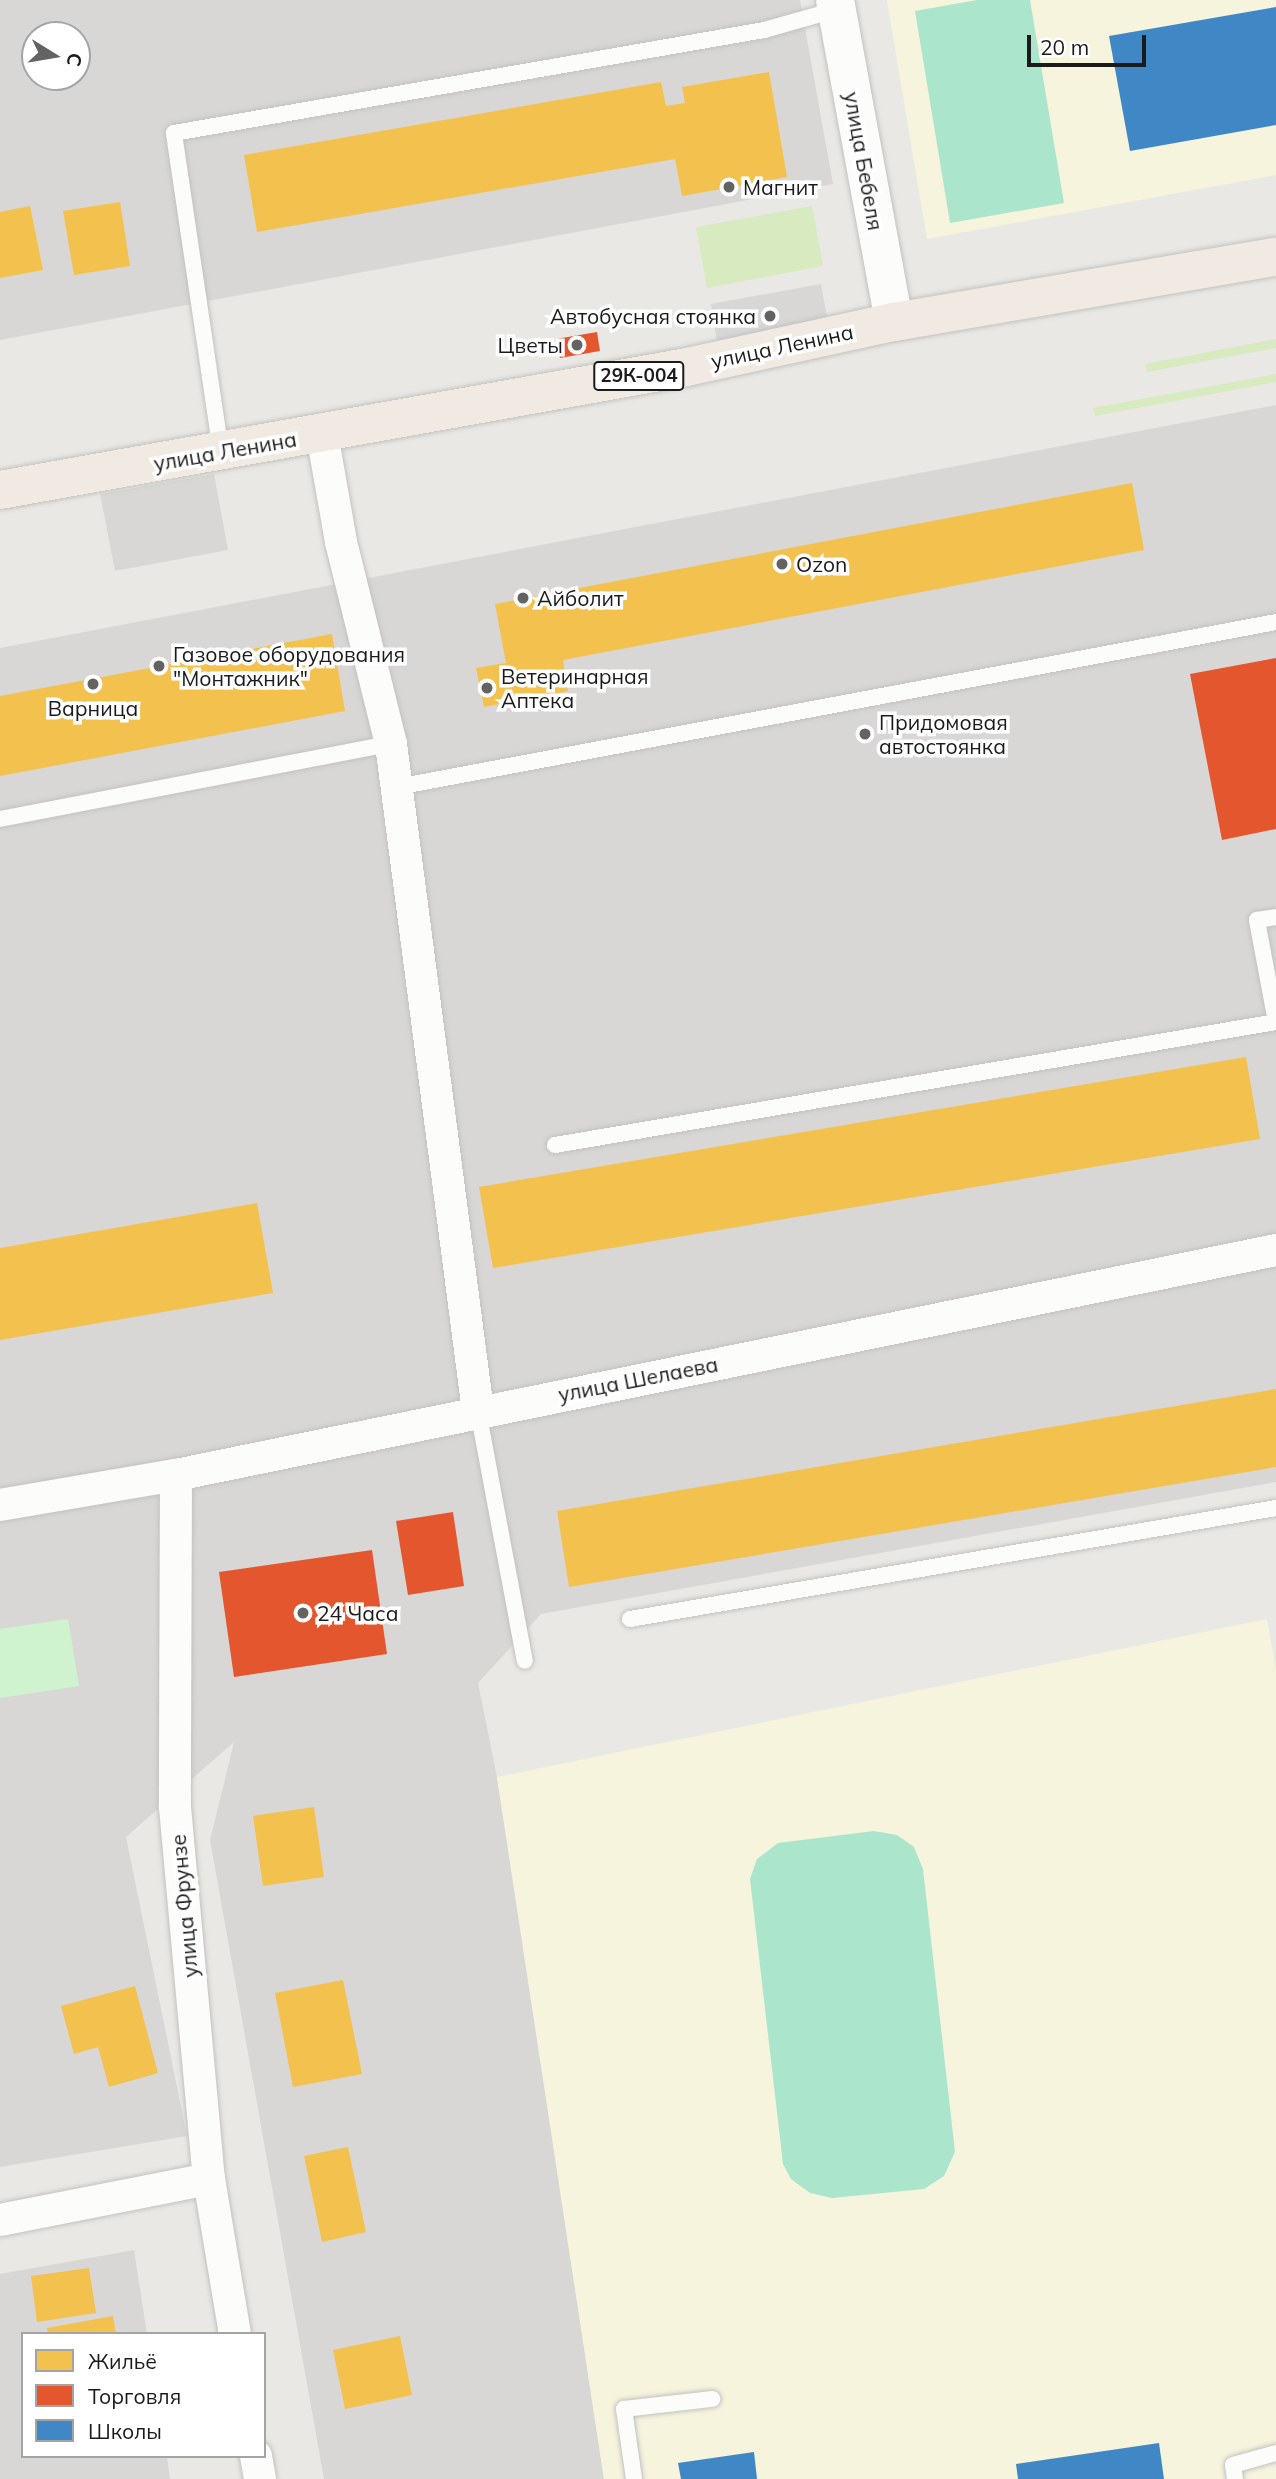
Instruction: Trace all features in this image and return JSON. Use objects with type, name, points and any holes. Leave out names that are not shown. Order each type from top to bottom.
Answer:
[{"type":"main road","name":"улица Ленина","points":[[0,490],[687,367],[894,321],[1276,257]]},
{"type":"street","name":"улица Бебеля","points":[[841,3],[894,321]]},
{"type":"street","points":[[322,434],[341,542],[391,744],[478,1411]]},
{"type":"street","name":"улица Шелаева","points":[[0,1505],[176,1475],[478,1411],[1276,1250]]},
{"type":"street","name":"улица Фрунзе","points":[[176,1475],[175,1807],[209,2179],[235,2332]]},
{"type":"street","points":[[0,2220],[209,2179]]},
{"type":"street","points":[[256,2458],[260,2479]]},
{"type":"lane","points":[[221,452],[174,133],[764,30],[841,3]]},
{"type":"lane","points":[[397,787],[1276,622]]},
{"type":"lane","points":[[0,818],[391,744]]},
{"type":"lane","points":[[555,1144],[1276,1022],[1257,920],[1276,917]]},
{"type":"lane","points":[[478,1411],[525,1661]]},
{"type":"lane","points":[[630,1619],[1276,1508]]},
{"type":"lane","points":[[634,2479],[624,2409],[712,2399]]},
{"type":"lane","points":[[1235,2479],[1233,2465],[1276,2453]]},
{"type":"shaded area","points":[[0,0],[800,0],[833,184],[0,340]]},
{"type":"shaded area","points":[[887,0],[1276,0],[1276,175],[927,239]]},
{"type":"shaded area","points":[[699,1],[704,30],[396,84],[391,55]]},
{"type":"shaded area","points":[[810,62],[828,172],[795,178],[777,68]]},
{"type":"shaded area","name":"Автобусная стоянка","points":[[821,284],[829,328],[718,348],[711,304]]},
{"type":"shaded area","points":[[1276,405],[1276,1482],[541,1614],[478,1683],[497,1777],[604,2479],[324,2479],[210,1840],[234,1742],[126,1837],[187,2136],[0,2167],[0,648]]},
{"type":"shaded area","points":[[214,474],[228,550],[115,571],[100,494]]},
{"type":"shaded area","name":"Придомовая автостоянка","points":[[1139,662],[1146,701],[592,806],[585,767]]},
{"type":"shaded area","points":[[256,788],[261,819],[0,869],[0,836]]},
{"type":"shaded area","points":[[1267,1619],[1276,1670],[1276,2479],[604,2479],[497,1777]]},
{"type":"shaded area","points":[[134,2250],[147,2332],[21,2332],[21,2458],[167,2458],[170,2479],[0,2479],[0,2274]]},
{"type":"green space","points":[[977,0],[1030,0],[1064,203],[950,223],[915,11]]},
{"type":"green space","points":[[812,206],[823,266],[707,288],[696,227]]},
{"type":"green space","points":[[1276,339],[1276,348],[1147,372],[1145,364]]},
{"type":"green space","points":[[1276,374],[1276,382],[1095,416],[1093,408]]},
{"type":"green space","points":[[68,1619],[79,1686],[0,1698],[0,1629]]},
{"type":"green space","points":[[874,1831],[897,1835],[914,1847],[923,1869],[955,2152],[944,2176],[924,2189],[832,2198],[810,2193],[791,2179],[783,2164],[750,1879],[757,1859],[778,1843]]},
{"type":"building: Жильё","points":[[769,72],[787,177],[682,196],[675,159],[257,232],[244,155],[661,82],[666,106],[685,103],[682,87]]},
{"type":"building: Жильё","points":[[120,202],[130,266],[74,275],[63,211]]},
{"type":"building: Жильё","points":[[30,206],[43,270],[0,278],[0,212]]},
{"type":"building: Жильё","points":[[1132,483],[1144,550],[563,660],[568,691],[484,707],[476,668],[506,663],[495,604]]},
{"type":"building: Жильё","points":[[332,634],[345,711],[0,776],[0,696]]},
{"type":"building: Жильё","points":[[1246,1057],[1260,1139],[493,1268],[479,1187]]},
{"type":"building: Жильё","points":[[257,1203],[273,1293],[0,1340],[0,1248]]},
{"type":"building: Жильё","points":[[1276,1389],[1276,1467],[569,1587],[557,1511]]},
{"type":"building: Жильё","points":[[314,1807],[324,1877],[263,1886],[253,1816]]},
{"type":"building: Жильё","points":[[343,1980],[362,2074],[293,2087],[275,1993]]},
{"type":"building: Жильё","points":[[135,1986],[158,2073],[109,2087],[98,2047],[74,2054],[61,2006]]},
{"type":"building: Жильё","points":[[348,2147],[366,2232],[322,2242],[304,2156]]},
{"type":"building: Жильё","points":[[89,2268],[96,2313],[37,2322],[31,2276]]},
{"type":"building: Жильё","points":[[113,2316],[116,2332],[48,2332],[47,2328]]},
{"type":"building: Жильё","points":[[400,2336],[412,2395],[345,2409],[333,2350]]},
{"type":"building: Торговля","points":[[597,332],[600,351],[560,358],[556,339]]},
{"type":"building: Торговля","points":[[1276,658],[1276,829],[1222,840],[1190,674]]},
{"type":"building: Торговля","points":[[453,1512],[464,1586],[408,1595],[396,1521]]},
{"type":"building: Торговля","name":"24 Часа","points":[[372,1550],[387,1654],[234,1677],[219,1572]]},
{"type":"building: Школы","points":[[1276,7],[1276,125],[1130,151],[1109,36]]},
{"type":"building: Школы","points":[[1159,2443],[1164,2479],[1018,2479],[1016,2464]]},
{"type":"building: Школы","points":[[754,2452],[757,2479],[681,2479],[678,2463]]},
{"type":"place","name":"Магнит","points":[[729,187]]},
{"type":"place","name":"Автобусная стоянка","points":[[770,316]]},
{"type":"place","name":"Цветы","points":[[577,345]]},
{"type":"place","name":"Ozon","points":[[782,564]]},
{"type":"place","name":"Айболит","points":[[523,598]]},
{"type":"place","name":"Газовое оборудования \"Монтажник\"","points":[[159,666]]},
{"type":"place","name":"Варница","points":[[93,684]]},
{"type":"place","name":"Ветеринарная Аптека","points":[[487,688]]},
{"type":"place","name":"Придомовая автостоянка","points":[[865,734]]},
{"type":"place","name":"24 Часа","points":[[303,1613]]}]
